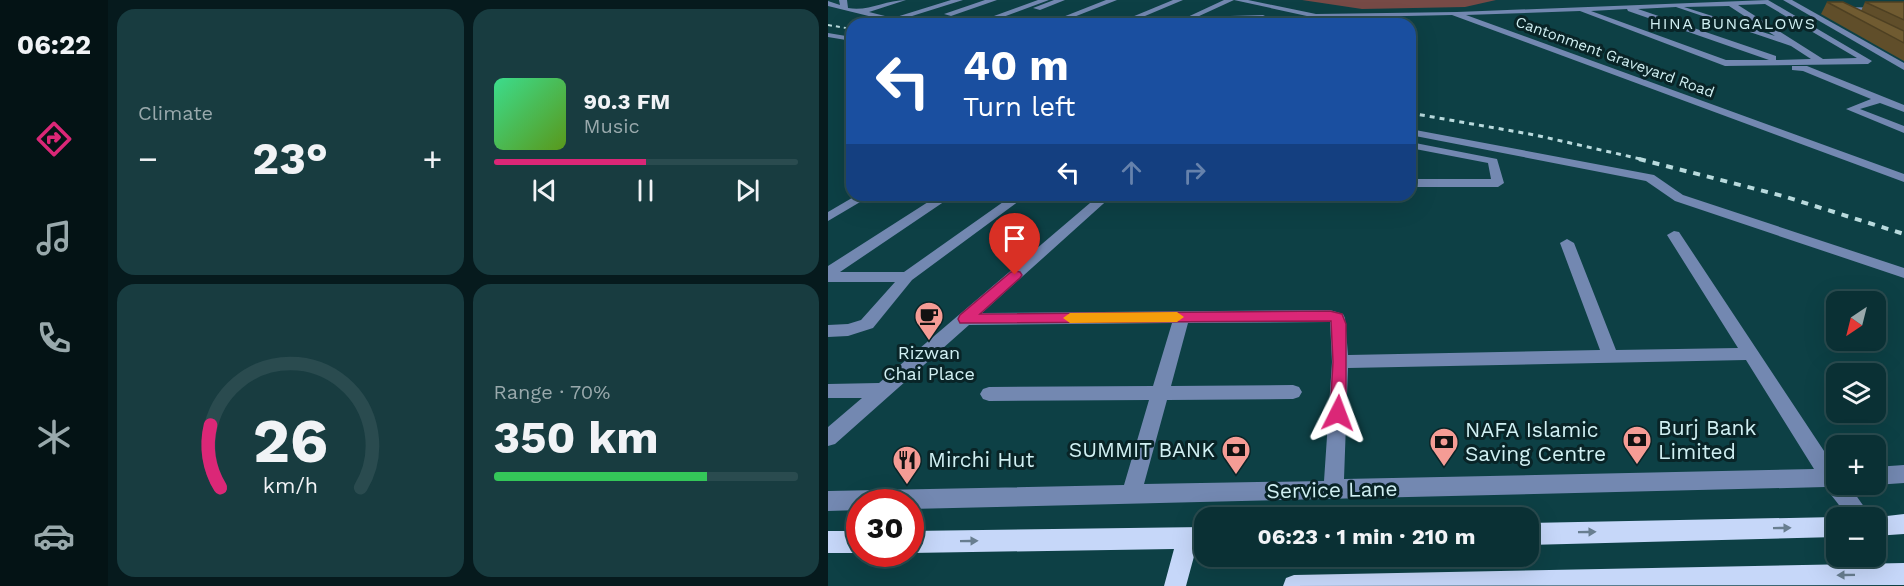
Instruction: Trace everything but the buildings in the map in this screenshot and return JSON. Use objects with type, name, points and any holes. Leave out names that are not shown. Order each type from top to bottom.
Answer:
[{"type":"main road","points":[[1886,525],[1904,524]]},
{"type":"main road","points":[[1539,534],[1826,527]]},
{"type":"main road","points":[[924,542],[1194,538]]},
{"type":"main road","points":[[828,542],[846,542]]},
{"type":"main road","points":[[1175,586],[1194,543]]},
{"type":"main road","points":[[1294,586],[1904,574]]},
{"type":"street","points":[[862,12],[902,0]]},
{"type":"street","points":[[900,18],[959,0]]},
{"type":"street","points":[[959,18],[948,14],[993,0]]},
{"type":"street","points":[[995,18],[1053,0]]},
{"type":"street","points":[[1007,18],[1053,0]]},
{"type":"street","points":[[1066,18],[1113,0]]},
{"type":"street","points":[[1134,18],[1179,0]]},
{"type":"street","points":[[1190,18],[1230,0]]},
{"type":"street","name":"Cantonment Graveyard Road","points":[[1237,0],[1309,14],[1453,13],[1904,178]]},
{"type":"street","points":[[1604,0],[1784,62]]},
{"type":"street","points":[[1652,0],[1793,44]]},
{"type":"street","points":[[1787,0],[1904,67]]},
{"type":"street","points":[[1727,1],[1822,62]]},
{"type":"street","points":[[1453,13],[1688,2],[1764,1],[1868,61],[1725,63],[1576,8]]},
{"type":"street","points":[[830,4],[843,4],[885,18]]},
{"type":"street","points":[[1092,8],[1102,11]]},
{"type":"street","points":[[1237,18],[1263,17],[1274,8]]},
{"type":"street","points":[[1803,9],[1902,10]]},
{"type":"street","points":[[1837,9],[1856,18]]},
{"type":"street","points":[[1305,18],[1309,14]]},
{"type":"street","points":[[1349,18],[1352,15]]},
{"type":"street","points":[[828,35],[846,38]]},
{"type":"street","points":[[1809,66],[1904,104]]},
{"type":"street","points":[[1743,68],[1804,68],[1904,109]]},
{"type":"street","points":[[1878,100],[1851,109],[1904,130]]},
{"type":"street","points":[[1416,133],[1650,178],[1679,198],[1904,273]]},
{"type":"street","points":[[1416,146],[1493,161],[1498,183],[1416,183]]},
{"type":"street","points":[[828,217],[856,201]]},
{"type":"street","points":[[828,275],[939,201]]},
{"type":"street","points":[[828,331],[848,330],[867,324],[907,277],[1013,201]]},
{"type":"street","points":[[828,438],[1101,201]]},
{"type":"street","points":[[1674,235],[1826,468]]},
{"type":"street","points":[[1567,243],[1610,356]]},
{"type":"street","points":[[828,275],[907,277]]},
{"type":"street","points":[[965,319],[1330,316],[1337,318],[1340,362],[1333,492]]},
{"type":"street","points":[[1131,494],[1182,317]]},
{"type":"street","points":[[1340,362],[1750,354]]},
{"type":"street","points":[[828,391],[883,390]]},
{"type":"street","points":[[989,394],[1293,392]]},
{"type":"street","points":[[1886,475],[1904,474]]},
{"type":"street","name":"Service Lane","points":[[828,501],[1308,490],[1333,492],[1334,489],[1826,478]]},
{"type":"shaded area","points":[[1302,0],[1496,0],[1465,7],[1362,9]]},
{"type":"railway","points":[[828,25],[846,28]]},
{"type":"railway","points":[[1416,114],[1535,135],[1645,160]]},
{"type":"railway","points":[[1639,159],[1783,196],[1904,234]]},
{"type":"slow traffic","points":[[1070,318],[1177,317]]},
{"type":"place","name":"Rizwan Chai Place","points":[[929,342]]},
{"type":"place","name":"Burj Bank Limited","points":[[1637,466]]},
{"type":"place","name":"NAFA Islamic Saving Centre","points":[[1444,468]]},
{"type":"place","name":"SUMMIT BANK","points":[[1236,476]]},
{"type":"place","name":"Mirchi Hut","points":[[907,486]]},
{"type":"district","name":"HINA BUNGALOWS","points":[[1733,23]]},
{"type":"route","points":[[1015,275],[965,319],[1330,316],[1337,318],[1340,362],[1338,413]]}]
